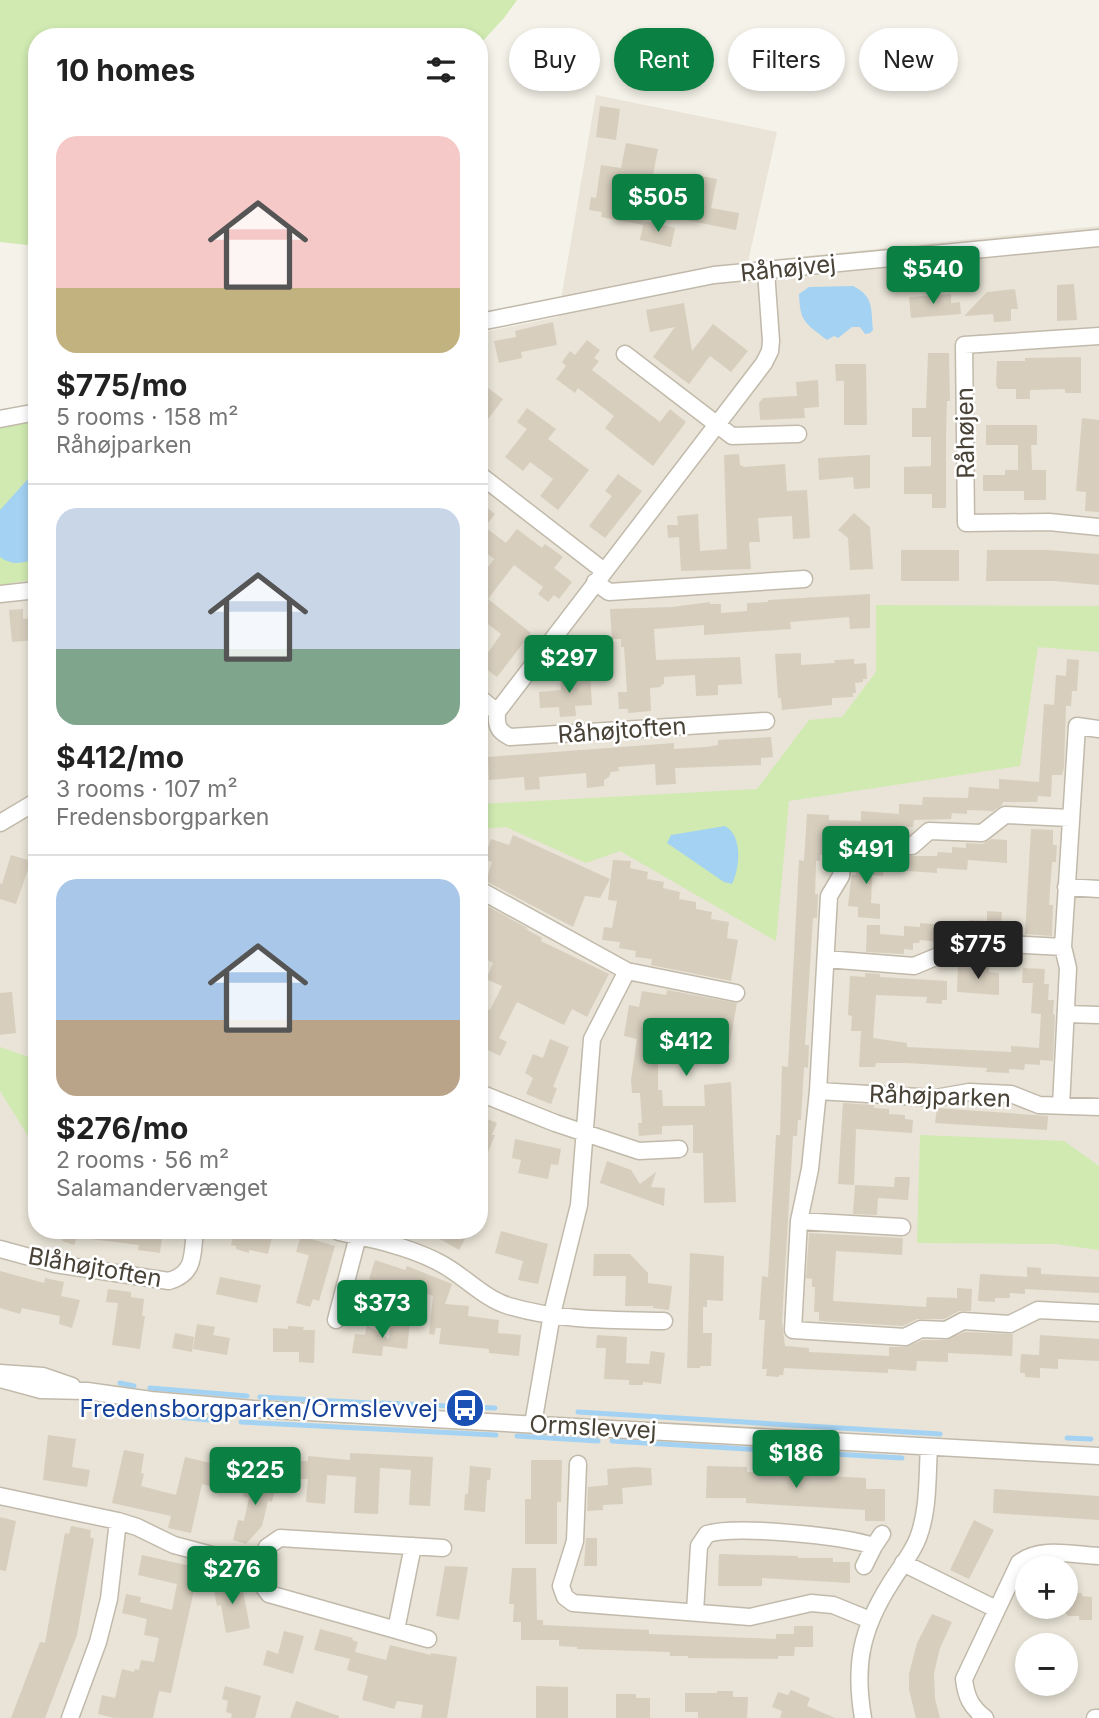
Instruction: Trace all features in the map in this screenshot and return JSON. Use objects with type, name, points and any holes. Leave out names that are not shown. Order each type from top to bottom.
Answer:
[{"type":"street","name":"Råhøjvej","points":[[488,320],[714,275],[1099,238]]},
{"type":"street","points":[[497,712],[764,363],[770,351],[766,271]]},
{"type":"street","name":"Råhøjen","points":[[1099,335],[964,345],[967,523],[1049,522],[1099,527]]},
{"type":"street","points":[[625,354],[732,436],[798,434]]},
{"type":"street","points":[[0,419],[28,414]]},
{"type":"street","points":[[488,482],[600,577],[609,592],[804,579]]},
{"type":"street","points":[[0,594],[28,591]]},
{"type":"street","name":"Råhøjtoften","points":[[488,705],[497,712],[496,724],[501,732],[510,737],[766,721]]},
{"type":"street","points":[[1061,1106],[1068,968],[1063,947],[1077,726],[1099,729]]},
{"type":"street","points":[[0,823],[28,806]]},
{"type":"street","points":[[1070,818],[1005,815],[982,833],[929,831],[912,846],[885,844],[843,847],[841,876],[829,896],[818,1091],[810,1169],[799,1221],[793,1330],[905,1337],[921,1329],[946,1330],[963,1321],[1010,1324],[1038,1310],[1099,1313]]},
{"type":"street","points":[[1066,887],[1099,888]]},
{"type":"street","points":[[488,894],[627,971],[736,993]]},
{"type":"street","points":[[826,960],[914,966],[943,954],[980,957],[1008,944],[1063,947]]},
{"type":"street","points":[[533,1424],[552,1314],[579,1205],[592,1039],[627,971]]},
{"type":"street","points":[[1066,1014],[1099,1016]]},
{"type":"street","name":"Råhøjparken","points":[[818,1091],[935,1098],[970,1092],[1011,1094],[1039,1105],[1099,1107]]},
{"type":"street","points":[[488,1096],[639,1151],[679,1150]]},
{"type":"street","points":[[799,1221],[902,1227]]},
{"type":"street","name":"Blåhøjtoften","points":[[0,1249],[55,1264],[169,1281],[187,1272],[194,1239]]},
{"type":"street","points":[[335,1320],[357,1239]]},
{"type":"street","points":[[369,1239],[438,1262],[488,1296],[508,1306],[588,1319],[664,1321]]},
{"type":"street","name":"Ormslevvej","points":[[0,1373],[43,1376],[87,1391]]},
{"type":"street","name":"Ormslevvej","points":[[0,1379],[41,1390],[87,1391],[253,1409],[1099,1455]]},
{"type":"street","points":[[863,1718],[858,1668],[864,1634],[877,1605],[916,1541],[923,1523],[929,1447]]},
{"type":"street","points":[[578,1464],[575,1541],[561,1586],[565,1597],[573,1602],[750,1617],[811,1603],[833,1605],[870,1620]]},
{"type":"street","points":[[0,1496],[118,1521],[173,1545],[261,1568]]},
{"type":"street","points":[[70,1718],[99,1642],[108,1599],[118,1521]]},
{"type":"street","points":[[695,1612],[699,1546],[706,1534],[738,1531],[878,1540],[864,1566]]},
{"type":"street","points":[[428,1639],[269,1594],[262,1586],[261,1568],[267,1546],[280,1538],[443,1548]]},
{"type":"street","points":[[396,1630],[413,1546]]},
{"type":"street","points":[[985,1718],[975,1710],[965,1694],[964,1679],[1019,1563],[1027,1557],[1043,1553],[1099,1556]]},
{"type":"street","points":[[903,1563],[996,1609]]},
{"type":"shaded area","points":[[596,95],[777,132],[748,262],[1099,226],[1099,1718],[0,1718],[0,428],[28,422],[28,1239],[488,1239],[488,331],[558,317]]},
{"type":"green space","points":[[0,0],[517,0],[488,35],[488,28],[28,28],[28,245],[0,242]]},
{"type":"green space","points":[[28,419],[28,580],[0,585],[0,424]]},
{"type":"green space","points":[[876,605],[1099,606],[1099,652],[1038,647],[1020,766],[789,801],[776,941],[620,851],[586,863],[506,827],[488,828],[488,804],[757,789],[809,720],[842,717],[876,672]]},
{"type":"green space","points":[[0,1047],[28,1057],[28,1136],[0,1091]]},
{"type":"green space","points":[[920,1135],[1064,1141],[1099,1166],[1099,1250],[1056,1244],[917,1243]]},
{"type":"water","points":[[853,286],[868,299],[873,330],[865,334],[860,327],[852,327],[838,338],[834,336],[827,340],[805,321],[799,294],[809,287]]},
{"type":"water","points":[[28,479],[28,561],[14,563],[0,557],[0,510]]},
{"type":"water","points":[[725,826],[735,837],[738,852],[737,869],[732,884],[724,882],[667,843],[671,835]]},
{"type":"building","points":[[600,106],[620,109],[616,140],[596,137]]},
{"type":"building","points":[[626,143],[658,149],[643,225],[601,217],[602,212],[589,210],[591,197],[596,198],[601,165],[621,168]]},
{"type":"building","points":[[695,175],[717,179],[711,208],[739,213],[736,230],[686,220]]},
{"type":"building","points":[[644,221],[675,228],[671,247],[640,240]]},
{"type":"building","points":[[1074,284],[1077,320],[1057,321],[1057,285]]},
{"type":"building","points":[[1015,289],[1018,309],[1011,309],[1011,321],[994,322],[993,314],[964,316],[987,292]]},
{"type":"building","points":[[951,294],[951,303],[960,302],[961,314],[911,318],[909,297]]},
{"type":"building","points":[[684,303],[692,351],[713,324],[748,351],[731,372],[710,356],[689,384],[653,357],[675,327],[650,332],[646,310]]},
{"type":"building","points":[[553,322],[557,345],[521,352],[522,358],[499,363],[494,341],[516,337],[515,331]]},
{"type":"building","points":[[587,340],[600,350],[594,358],[599,361],[592,370],[660,422],[670,409],[686,422],[653,466],[605,428],[614,416],[578,388],[575,393],[556,379],[566,366],[562,362],[570,351],[575,355]]},
{"type":"building","points":[[928,353],[949,353],[946,508],[932,508],[932,494],[904,494],[904,467],[931,466],[931,437],[912,437],[912,408],[926,408]]},
{"type":"building","points":[[1081,357],[1081,393],[1065,393],[1065,389],[1030,390],[1030,399],[1016,399],[1016,389],[998,389],[996,385],[997,361]]},
{"type":"building","points":[[835,364],[866,364],[867,425],[844,425],[844,381],[836,381]]},
{"type":"building","points":[[818,380],[819,407],[804,408],[805,418],[760,420],[759,403],[763,398],[797,396],[796,382]]},
{"type":"building","points":[[488,388],[503,399],[488,419]]},
{"type":"building","points":[[527,408],[556,429],[548,439],[589,470],[558,510],[540,496],[553,479],[530,462],[523,471],[505,457],[527,429],[517,422]]},
{"type":"building","points":[[1082,418],[1099,420],[1099,512],[1085,511],[1086,492],[1076,491]]},
{"type":"building","points":[[986,425],[1037,425],[1037,445],[1031,445],[1032,470],[1046,470],[1046,500],[1024,500],[1024,491],[983,491],[983,475],[1005,475],[1005,470],[1018,470],[1018,445],[986,445]]},
{"type":"building","points":[[739,454],[740,465],[744,467],[785,464],[787,491],[807,490],[810,538],[793,539],[792,516],[758,518],[760,542],[749,542],[751,569],[681,571],[679,537],[668,538],[667,525],[678,525],[677,516],[698,514],[700,551],[727,549],[724,455]]},
{"type":"building","points":[[870,455],[870,488],[854,489],[853,477],[819,480],[818,458]]},
{"type":"building","points":[[618,474],[642,491],[605,538],[589,526],[612,496],[605,491]]},
{"type":"building","points":[[488,508],[495,514],[488,523]]},
{"type":"building","points":[[854,513],[870,527],[873,569],[850,570],[848,538],[838,530]]},
{"type":"building","points":[[488,529],[506,543],[517,529],[542,548],[545,544],[563,557],[554,568],[572,582],[559,599],[554,595],[548,602],[538,594],[543,587],[514,565],[488,599],[488,567],[494,559],[488,554]]},
{"type":"building","points":[[901,550],[959,550],[959,581],[901,581]]},
{"type":"building","points":[[987,550],[1048,550],[1099,554],[1099,585],[1054,581],[986,581]]},
{"type":"building","points":[[870,594],[870,628],[850,629],[849,617],[790,622],[791,629],[704,635],[704,625],[654,629],[656,660],[740,657],[742,684],[718,685],[718,695],[696,696],[695,675],[664,677],[661,687],[650,688],[651,711],[628,713],[628,709],[619,709],[618,692],[627,692],[624,647],[621,647],[621,639],[612,639],[610,609],[672,607],[710,602],[721,604],[721,613],[747,611],[747,603],[768,600]]},
{"type":"building","points":[[488,599],[531,633],[497,677],[488,670],[488,653],[501,634],[488,624]]},
{"type":"building","points":[[23,609],[23,619],[28,619],[28,641],[12,642],[9,610]]},
{"type":"building","points":[[801,653],[801,665],[854,659],[854,664],[866,663],[867,679],[855,683],[856,693],[853,693],[853,697],[832,698],[832,705],[782,710],[781,698],[778,698],[775,654]]},
{"type":"building","points":[[1067,659],[1079,660],[1077,691],[1072,691],[1071,706],[1066,706],[1064,768],[1062,775],[1052,775],[1051,797],[1038,796],[1037,802],[1003,802],[993,811],[967,810],[967,814],[952,813],[951,819],[914,820],[913,827],[905,827],[905,834],[886,832],[886,835],[832,836],[827,855],[820,855],[820,861],[816,861],[817,918],[813,918],[805,1045],[809,1045],[808,1068],[804,1067],[801,1120],[798,1120],[797,1136],[793,1136],[782,1321],[785,1346],[809,1348],[809,1352],[889,1356],[889,1347],[905,1347],[923,1340],[946,1340],[965,1332],[1013,1334],[1012,1356],[948,1353],[948,1362],[917,1361],[916,1371],[888,1369],[888,1373],[784,1368],[783,1375],[779,1377],[766,1376],[767,1369],[762,1369],[765,1320],[759,1320],[762,1276],[768,1277],[776,1135],[780,1135],[782,1066],[788,1067],[799,860],[804,861],[807,814],[829,815],[829,820],[861,821],[861,811],[899,814],[899,804],[922,805],[923,797],[968,798],[969,787],[999,789],[999,779],[1039,782],[1044,704],[1054,705],[1056,675],[1066,676]]},
{"type":"building","points":[[590,673],[592,705],[575,706],[576,716],[560,717],[559,707],[540,708],[539,692],[561,690],[560,675]]},
{"type":"building","points":[[771,737],[773,757],[761,758],[761,765],[675,768],[676,784],[656,785],[655,764],[618,767],[619,771],[611,772],[604,780],[604,786],[587,788],[586,773],[539,777],[540,789],[525,790],[524,777],[489,780],[488,757],[674,743],[674,749],[706,747],[718,745],[718,740]]},
{"type":"building","points":[[1031,829],[1053,830],[1053,845],[1057,845],[1056,862],[1052,862],[1049,905],[1053,905],[1052,936],[1025,934]]},
{"type":"building","points":[[513,835],[610,879],[600,898],[585,896],[573,927],[488,882],[492,862],[488,860],[491,839],[509,845]]},
{"type":"building","points":[[991,839],[1007,840],[1007,863],[968,860],[967,870],[937,868],[937,873],[907,871],[908,856],[952,853],[952,847],[966,848],[966,843],[983,844]]},
{"type":"building","points":[[11,855],[28,860],[28,870],[16,904],[0,899],[0,883],[2,884]]},
{"type":"building","points":[[885,856],[883,876],[872,875],[871,903],[880,904],[880,919],[858,917],[858,907],[848,906],[852,875],[856,875],[857,857]]},
{"type":"building","points":[[613,860],[631,861],[630,868],[648,872],[647,879],[664,882],[663,888],[680,892],[679,899],[696,902],[696,909],[712,912],[711,919],[729,922],[727,938],[738,940],[731,981],[651,965],[652,959],[635,957],[636,951],[619,948],[620,942],[602,940],[604,927],[612,928],[617,901],[608,900]]},
{"type":"building","points":[[488,906],[529,929],[524,928],[542,938],[541,941],[609,974],[587,1017],[572,1009],[564,1025],[517,1002],[499,1038],[507,1042],[500,1056],[488,1050],[488,1009],[490,1010],[502,986],[488,980],[493,963],[488,960]]},
{"type":"building","points":[[987,911],[1002,912],[1000,935],[978,933],[977,946],[920,940],[919,943],[913,943],[913,950],[904,949],[904,954],[866,952],[867,925],[880,925],[880,934],[904,936],[904,926],[920,927],[920,923],[969,927],[969,920],[987,921]]},
{"type":"building","points":[[958,966],[989,967],[989,972],[999,973],[999,995],[957,992]]},
{"type":"building","points":[[1023,968],[1045,969],[1044,984],[1049,984],[1048,1000],[1054,1000],[1053,1061],[1040,1060],[1040,1065],[1025,1064],[1024,1070],[1009,1069],[1009,1073],[986,1072],[987,1068],[907,1063],[876,1063],[875,1067],[859,1067],[861,1031],[851,1031],[852,1016],[848,1015],[850,976],[865,977],[865,973],[880,974],[880,977],[947,981],[947,1000],[942,1000],[942,1004],[926,1003],[927,997],[876,995],[873,1038],[907,1043],[907,1047],[1011,1052],[1011,1046],[1039,1048],[1041,1014],[1031,1013],[1033,983],[1022,983]]},
{"type":"building","points":[[667,990],[737,1003],[729,1046],[694,1043],[690,1064],[662,1059],[662,1063],[658,1063],[658,1090],[662,1090],[663,1106],[705,1106],[704,1085],[731,1082],[736,1202],[704,1203],[703,1153],[693,1153],[693,1125],[662,1126],[662,1134],[639,1136],[638,1123],[642,1123],[640,1093],[632,1093],[631,1080],[637,1039],[624,1036],[629,1005],[639,1007],[642,991],[666,995]]},
{"type":"building","points":[[12,992],[16,1033],[0,1035],[0,993]]},
{"type":"building","points":[[550,1039],[569,1047],[553,1087],[557,1088],[551,1104],[526,1094],[533,1078],[525,1073],[533,1054],[543,1058]]},
{"type":"building","points":[[843,1103],[874,1105],[874,1108],[889,1109],[889,1114],[905,1115],[905,1119],[913,1120],[912,1133],[856,1129],[854,1185],[838,1184]]},
{"type":"building","points":[[937,1108],[1048,1116],[1047,1130],[935,1123]]},
{"type":"building","points":[[488,1119],[497,1123],[492,1135],[495,1135],[488,1152]]},
{"type":"building","points":[[515,1139],[561,1149],[558,1165],[551,1164],[548,1179],[518,1173],[521,1160],[512,1158]]},
{"type":"building","points":[[607,1161],[631,1170],[640,1184],[656,1172],[651,1187],[665,1188],[664,1206],[600,1183]]},
{"type":"building","points":[[895,1177],[910,1177],[908,1200],[878,1198],[877,1215],[853,1214],[855,1185],[894,1187]]},
{"type":"building","points":[[501,1231],[548,1244],[538,1284],[518,1280],[523,1261],[495,1253]]},
{"type":"building","points":[[809,1233],[903,1238],[902,1255],[836,1251],[833,1301],[926,1307],[927,1297],[957,1298],[957,1288],[972,1289],[971,1311],[959,1311],[944,1319],[917,1319],[903,1326],[819,1321],[819,1312],[814,1312],[815,1287],[812,1287],[812,1279],[806,1278]]},
{"type":"building","points":[[63,1239],[76,1239],[74,1245]]},
{"type":"building","points":[[90,1239],[162,1239],[160,1253],[138,1250],[139,1245]]},
{"type":"building","points":[[233,1239],[272,1239],[268,1254],[249,1250],[249,1253],[231,1245]]},
{"type":"building","points":[[300,1239],[311,1239],[335,1246],[319,1301],[313,1299],[310,1307],[296,1303],[309,1255],[296,1252]]},
{"type":"building","points":[[440,1239],[465,1239],[459,1250]]},
{"type":"building","points":[[690,1253],[724,1256],[723,1301],[707,1300],[707,1307],[703,1307],[703,1333],[712,1333],[711,1366],[700,1368],[687,1368]]},
{"type":"building","points":[[594,1254],[630,1254],[648,1273],[648,1283],[672,1286],[669,1310],[653,1306],[625,1306],[626,1276],[593,1276]]},
{"type":"building","points":[[375,1260],[405,1270],[407,1266],[452,1284],[445,1304],[469,1306],[468,1316],[499,1320],[498,1333],[521,1335],[519,1356],[489,1353],[489,1349],[439,1344],[441,1328],[436,1328],[434,1335],[429,1334],[433,1296],[397,1283],[395,1288],[369,1279]]},
{"type":"building","points":[[1027,1267],[1041,1268],[1041,1274],[1099,1277],[1099,1293],[1025,1289],[1025,1294],[1010,1293],[1010,1298],[995,1298],[995,1302],[978,1301],[980,1274],[1027,1277]]},
{"type":"building","points":[[0,1271],[44,1283],[45,1278],[64,1282],[61,1296],[80,1300],[72,1328],[59,1324],[60,1316],[22,1308],[20,1314],[0,1308]]},
{"type":"building","points":[[220,1277],[261,1285],[257,1303],[216,1294]]},
{"type":"building","points":[[108,1289],[131,1292],[131,1297],[144,1299],[142,1316],[145,1316],[140,1349],[112,1345],[118,1303],[106,1302]]},
{"type":"building","points":[[391,1320],[410,1323],[407,1349],[383,1346],[382,1356],[352,1353],[355,1334],[365,1335],[367,1325],[389,1339]]},
{"type":"building","points":[[197,1324],[215,1327],[213,1335],[230,1338],[227,1355],[193,1349]]},
{"type":"building","points":[[288,1326],[315,1330],[314,1363],[299,1362],[299,1352],[273,1352],[273,1328],[288,1329]]},
{"type":"building","points":[[175,1333],[194,1337],[192,1352],[172,1348]]},
{"type":"building","points":[[597,1335],[627,1337],[626,1363],[649,1364],[651,1351],[665,1353],[661,1384],[643,1382],[643,1385],[629,1385],[629,1380],[604,1379],[606,1348],[596,1348]]},
{"type":"building","points":[[1040,1335],[1099,1339],[1099,1361],[1058,1359],[1058,1369],[1040,1368],[1040,1378],[1025,1377],[1025,1373],[1020,1373],[1021,1354],[1039,1355]]},
{"type":"building","points":[[48,1435],[76,1439],[72,1467],[90,1470],[87,1487],[43,1480]]},
{"type":"building","points":[[124,1450],[144,1454],[141,1486],[176,1495],[185,1457],[227,1467],[222,1489],[202,1484],[191,1533],[168,1528],[171,1516],[112,1503]]},
{"type":"building","points":[[350,1453],[433,1457],[430,1506],[409,1505],[411,1470],[380,1468],[378,1514],[354,1513],[356,1477],[327,1475],[325,1504],[306,1502],[308,1479],[299,1479],[301,1461],[308,1461],[308,1456],[350,1460]]},
{"type":"building","points":[[531,1460],[562,1460],[561,1502],[557,1502],[557,1544],[525,1544],[525,1499],[531,1499]]},
{"type":"building","points":[[470,1466],[491,1468],[490,1480],[487,1480],[485,1512],[464,1510]]},
{"type":"building","points":[[707,1466],[747,1467],[747,1472],[866,1478],[866,1489],[885,1489],[885,1521],[865,1521],[865,1510],[746,1503],[746,1498],[706,1498]]},
{"type":"building","points":[[651,1468],[652,1485],[622,1488],[623,1504],[603,1505],[603,1510],[587,1511],[588,1487],[608,1485],[607,1469]]},
{"type":"building","points":[[255,1473],[273,1477],[271,1488],[275,1489],[272,1502],[268,1501],[262,1526],[246,1544],[233,1540],[238,1520],[244,1521],[249,1498],[243,1496],[247,1482],[252,1484]]},
{"type":"building","points":[[994,1489],[1099,1496],[1099,1520],[993,1513]]},
{"type":"building","points":[[0,1517],[16,1521],[6,1571],[0,1570]]},
{"type":"building","points":[[974,1520],[994,1530],[969,1579],[950,1570]]},
{"type":"building","points":[[71,1526],[91,1530],[90,1537],[94,1539],[77,1635],[45,1718],[11,1718],[40,1642],[45,1643],[65,1533],[69,1534]]},
{"type":"building","points":[[586,1538],[597,1538],[597,1566],[584,1566]]},
{"type":"building","points":[[719,1554],[833,1558],[833,1562],[850,1562],[850,1583],[762,1578],[762,1586],[718,1586]]},
{"type":"building","points":[[142,1555],[199,1568],[171,1693],[159,1691],[153,1718],[114,1718],[98,1714],[102,1695],[115,1698],[122,1669],[134,1672],[135,1669],[139,1670],[141,1660],[154,1662],[159,1638],[144,1635],[147,1619],[122,1613],[126,1594],[141,1597],[140,1602],[172,1610],[177,1584],[138,1575]]},
{"type":"building","points":[[445,1566],[468,1567],[459,1620],[436,1616]]},
{"type":"building","points":[[512,1568],[536,1568],[537,1620],[543,1620],[543,1625],[649,1630],[649,1634],[776,1639],[776,1634],[794,1634],[794,1626],[813,1626],[813,1647],[795,1647],[794,1656],[778,1656],[778,1659],[688,1658],[670,1656],[670,1652],[577,1649],[559,1646],[559,1640],[521,1640],[521,1622],[513,1622],[514,1604],[509,1604]]},
{"type":"building","points":[[241,1580],[250,1628],[226,1633],[221,1605],[217,1606],[213,1585]]},
{"type":"building","points":[[1078,1593],[1082,1593],[1082,1596],[1092,1597],[1092,1620],[1079,1620]]},
{"type":"building","points":[[932,1614],[952,1622],[940,1648],[934,1673],[935,1699],[940,1718],[916,1718],[909,1690],[909,1674],[917,1643]]},
{"type":"building","points":[[320,1629],[353,1638],[352,1640],[358,1642],[355,1652],[386,1660],[390,1645],[431,1655],[457,1657],[447,1718],[421,1718],[423,1705],[397,1701],[394,1709],[362,1700],[368,1676],[347,1670],[350,1659],[314,1650]]},
{"type":"building","points":[[284,1631],[304,1636],[293,1674],[263,1665],[267,1650],[278,1654]]},
{"type":"building","points":[[225,1686],[261,1696],[255,1718],[231,1718],[232,1714],[226,1712],[228,1701],[222,1699]]},
{"type":"building","points":[[536,1686],[568,1687],[568,1718],[536,1718]]},
{"type":"building","points":[[791,1690],[810,1698],[807,1706],[835,1718],[780,1718],[782,1711],[772,1707],[778,1692],[788,1695]]},
{"type":"building","points":[[733,1691],[733,1697],[748,1697],[747,1718],[698,1718],[698,1712],[685,1712],[685,1693]]},
{"type":"building","points":[[616,1694],[636,1694],[636,1698],[650,1698],[650,1718],[616,1718]]},
{"type":"building","points":[[296,1701],[339,1716],[339,1718],[290,1718]]},
{"type":"waterway","points":[[120,1383],[134,1386]]},
{"type":"waterway","points":[[150,1388],[247,1396]]},
{"type":"waterway","points":[[260,1397],[372,1403]]},
{"type":"waterway","points":[[382,1403],[495,1408]]},
{"type":"waterway","points":[[578,1412],[940,1434]]},
{"type":"waterway","points":[[152,1415],[221,1421]]},
{"type":"waterway","points":[[241,1422],[496,1435]]},
{"type":"waterway","points":[[517,1436],[598,1441]]},
{"type":"waterway","points":[[1067,1438],[1091,1439]]},
{"type":"waterway","points":[[612,1441],[902,1458]]},
{"type":"place","name":"Fredensborgparken/Ormslevvej","points":[[465,1408]]}]
